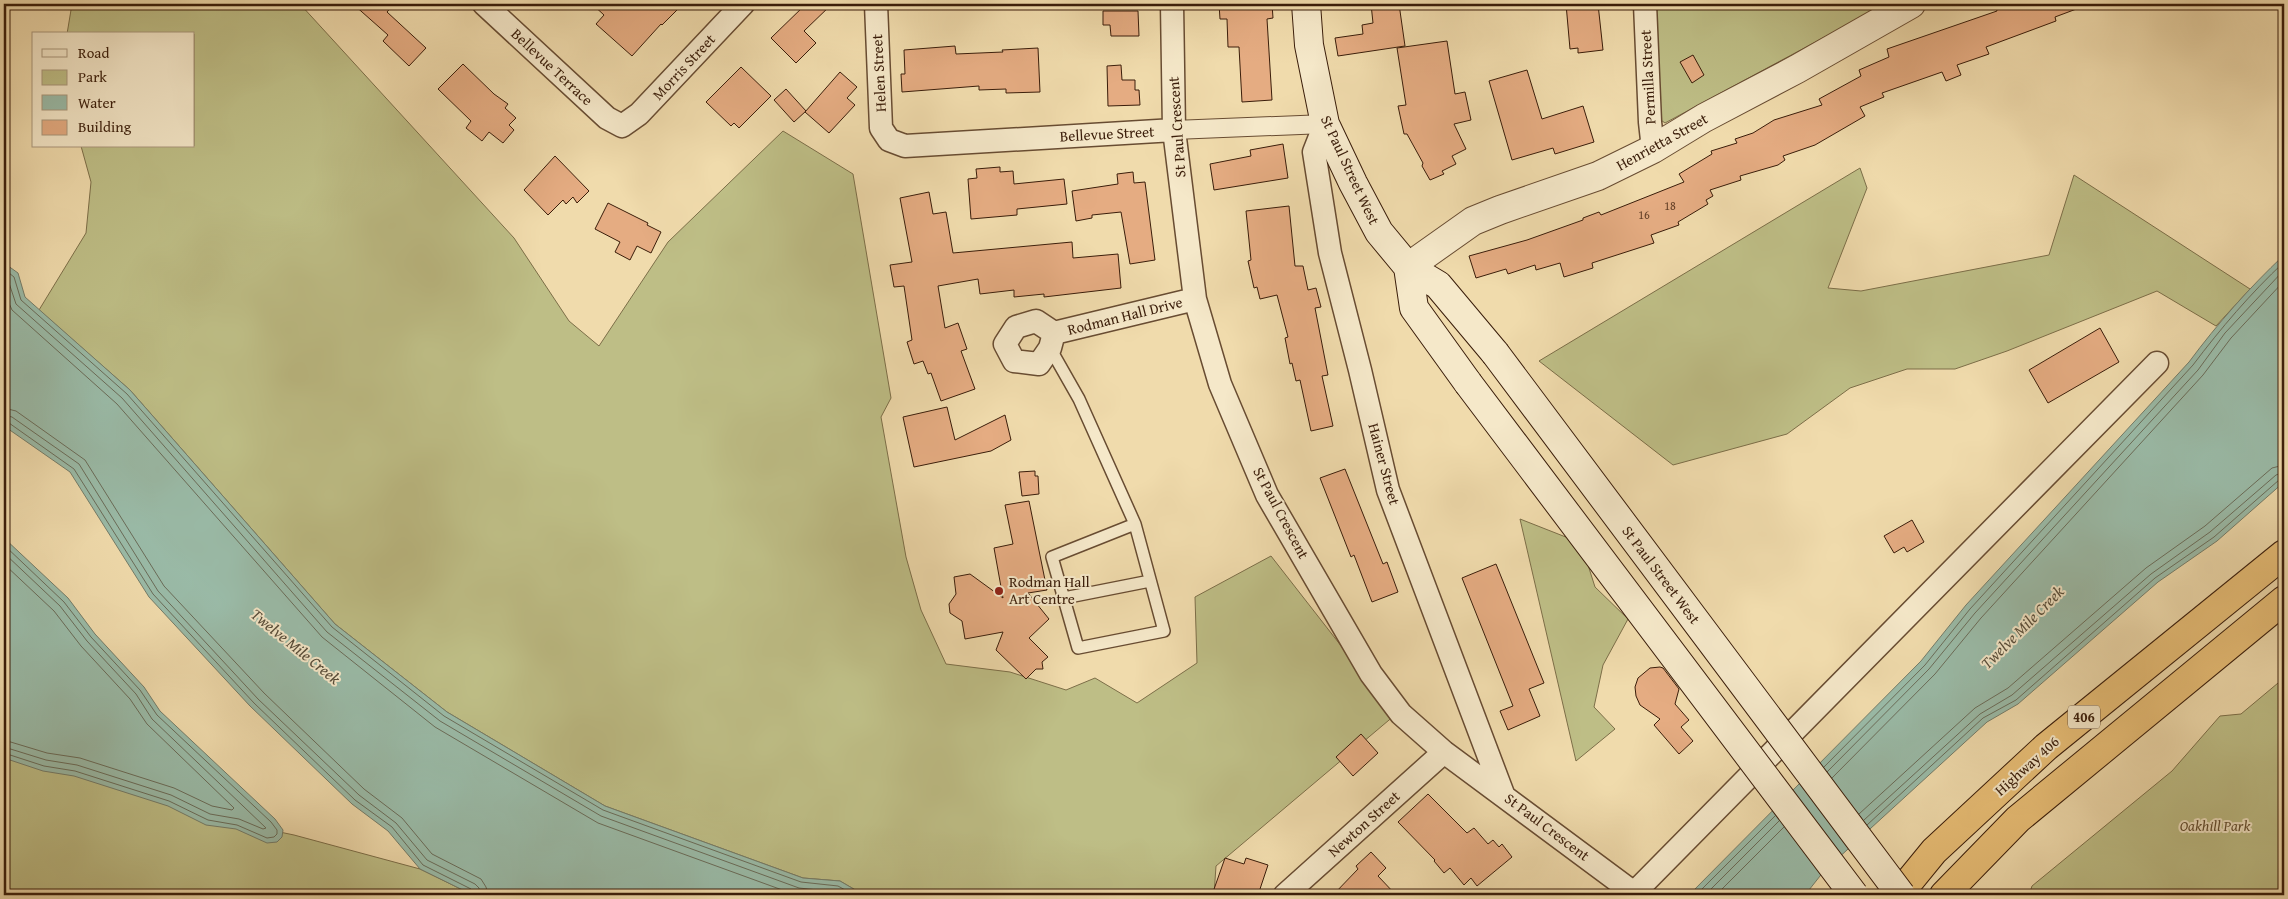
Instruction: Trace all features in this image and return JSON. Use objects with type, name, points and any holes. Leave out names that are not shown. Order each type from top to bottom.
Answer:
[{"type":"highway","name":"Highway 406","points":[[1900,895],[1934,851],[2046,747],[2284,554]]},
{"type":"highway","name":"406","points":[[1944,895],[2018,819],[2284,600]]},
{"type":"main road","name":"St Paul Street West","points":[[1306,4],[1309,45],[1325,124],[1352,183],[1379,232],[1408,267],[1438,285],[1495,353],[1900,895]]},
{"type":"main road","name":"Henrietta Street","points":[[1408,267],[1473,221],[1598,176],[1653,150],[1704,118],[1798,69],[1911,4]]},
{"type":"main road","points":[[1408,267],[1414,308],[1468,383],[1854,895]]},
{"type":"street","name":"Bellevue Terrace","points":[[484,4],[607,118],[622,126]]},
{"type":"street","name":"Morris Street","points":[[622,126],[639,114],[743,4]]},
{"type":"street","name":"Helen Street","points":[[876,4],[881,128],[890,140]]},
{"type":"street","name":"St Paul Crescent","points":[[1172,4],[1174,130],[1196,299],[1220,384],[1267,495],[1371,674],[1401,714],[1444,752],[1634,893],[2157,363]]},
{"type":"street","name":"Permilla Street","points":[[1645,4],[1653,150]]},
{"type":"street","name":"Bellevue Street","points":[[890,140],[905,146],[1174,130],[1325,124]]},
{"type":"street","name":"Hainer Street","points":[[1325,124],[1314,152],[1330,253],[1388,490],[1503,794]]},
{"type":"street","name":"Rodman Hall Drive","points":[[1052,341],[1196,299]]},
{"type":"street","name":"Newton Street","points":[[1285,895],[1444,752]]},
{"type":"lane","points":[[1052,341],[1135,524],[1164,631],[1078,648],[1052,557],[1135,524]]},
{"type":"lane","points":[[1064,598],[1150,581]]},
{"type":"green space","points":[[72,4],[300,4],[514,238],[569,321],[599,346],[668,242],[783,131],[853,174],[891,398],[881,417],[906,557],[921,610],[946,664],[1010,672],[1066,690],[1095,678],[1137,703],[1197,663],[1195,597],[1271,556],[1395,715],[1216,866],[1214,895],[864,895],[840,881],[803,878],[605,806],[447,712],[335,624],[130,390],[39,310],[86,233],[91,182],[82,148],[195,148],[195,32],[67,32]]},
{"type":"green space","points":[[1653,4],[1886,4],[1665,123],[1658,118]]},
{"type":"green space","points":[[1860,168],[1867,188],[1828,288],[1861,291],[2049,255],[2074,175],[2250,289],[2216,326],[2157,291],[2007,351],[1955,369],[1907,369],[1850,388],[1787,434],[1673,465],[1539,361]]},
{"type":"green space","points":[[1520,519],[1581,543],[1595,587],[1628,619],[1603,665],[1594,707],[1615,729],[1576,761]]},
{"type":"green space","name":"Oakhill Park","points":[[2284,678],[2284,895],[2029,895],[2032,886],[2172,771],[2220,716],[2241,714]]},
{"type":"green space","points":[[4,745],[198,815],[294,835],[420,869],[473,895],[4,895]]},
{"type":"water","name":"Twelve Mile Creek","points":[[2284,255],[2284,482],[2217,541],[2158,582],[2018,704],[1987,722],[1824,871],[1805,895],[1689,895],[1921,661],[1966,605],[2189,362],[2211,333],[2246,293]]},
{"type":"water","name":"Twelve Mile Creek","points":[[4,263],[18,273],[25,297],[130,390],[335,624],[447,712],[605,806],[803,878],[840,881],[864,895],[473,895],[420,869],[388,831],[352,804],[250,706],[149,597],[70,472],[4,426]]},
{"type":"water","points":[[4,538],[68,598],[95,634],[144,687],[160,711],[275,819],[283,830],[282,837],[277,842],[267,843],[236,829],[206,825],[168,806],[74,776],[43,771],[4,758]]},
{"type":"building","points":[[353,4],[394,4],[387,12],[426,48],[409,66],[383,41],[388,35]]},
{"type":"building","points":[[592,4],[683,4],[661,24],[632,56],[596,24],[604,15]]},
{"type":"building","points":[[806,4],[832,4],[804,31],[816,43],[796,63],[771,38]]},
{"type":"building","points":[[1219,4],[1272,4],[1273,18],[1267,19],[1272,100],[1242,102],[1239,47],[1228,47],[1227,19],[1220,19]]},
{"type":"building","points":[[1371,4],[1399,4],[1405,46],[1338,56],[1335,38],[1363,34],[1362,25],[1373,23]]},
{"type":"building","points":[[1566,4],[1598,4],[1603,50],[1578,53],[1578,48],[1570,49]]},
{"type":"building","points":[[2004,4],[2087,5],[2055,17],[2056,21],[1986,47],[1989,54],[1957,65],[1961,75],[1946,81],[1942,72],[1882,93],[1884,97],[1860,107],[1865,116],[1815,145],[1783,156],[1785,160],[1778,165],[1740,176],[1741,180],[1710,190],[1713,196],[1706,200],[1708,204],[1678,222],[1679,225],[1651,235],[1654,243],[1592,263],[1593,268],[1564,277],[1560,263],[1536,270],[1535,265],[1508,274],[1506,269],[1476,278],[1469,256],[1527,240],[1583,220],[1583,218],[1599,212],[1601,215],[1684,182],[1679,174],[1712,154],[1711,151],[1737,143],[1735,139],[1753,133],[1774,120],[1822,105],[1819,99],[1861,76],[1859,70],[1889,57],[1887,49],[1997,11],[1996,7]]},
{"type":"building","points":[[1103,11],[1138,11],[1139,36],[1111,36],[1110,25],[1103,25]]},
{"type":"building","points":[[1447,41],[1455,94],[1465,92],[1471,120],[1454,124],[1466,149],[1452,156],[1456,164],[1442,171],[1444,174],[1430,180],[1407,134],[1404,134],[1398,106],[1406,105],[1397,48]]},
{"type":"building","points":[[955,46],[956,54],[1038,48],[1040,92],[1006,93],[1006,89],[979,90],[979,86],[902,92],[901,74],[905,74],[904,50]]},
{"type":"building","points":[[1693,55],[1704,75],[1692,83],[1680,62]]},
{"type":"building","points":[[463,64],[494,94],[508,104],[505,108],[516,118],[509,125],[514,130],[503,143],[489,132],[482,141],[466,128],[471,121],[438,89]]},
{"type":"building","points":[[1121,65],[1122,80],[1135,80],[1135,90],[1139,90],[1140,105],[1108,106],[1107,66]]},
{"type":"building","points":[[741,67],[771,96],[739,128],[734,123],[731,126],[706,102]]},
{"type":"building","points":[[1527,70],[1542,119],[1583,106],[1594,142],[1555,154],[1553,148],[1512,160],[1489,81]]},
{"type":"building","points":[[840,72],[857,87],[847,98],[855,105],[829,133],[805,112]]},
{"type":"building","points":[[786,89],[806,111],[794,122],[774,100]]},
{"type":"building","points":[[1283,144],[1288,178],[1214,190],[1210,164],[1251,156],[1250,150]]},
{"type":"building","points":[[555,156],[589,191],[577,203],[573,197],[566,204],[563,200],[548,215],[524,190]]},
{"type":"building","points":[[1000,167],[1000,172],[1013,171],[1014,184],[1064,179],[1067,204],[1017,209],[1017,215],[971,219],[968,179],[977,178],[976,169]]},
{"type":"building","points":[[1133,172],[1134,183],[1145,182],[1155,260],[1130,264],[1121,212],[1092,215],[1092,218],[1076,221],[1072,191],[1118,184],[1117,174]]},
{"type":"building","points":[[929,192],[933,214],[946,212],[953,253],[1072,242],[1073,258],[1118,254],[1121,288],[1044,297],[1044,294],[1014,297],[1014,290],[980,294],[978,279],[938,286],[945,328],[958,323],[967,349],[961,351],[975,389],[941,401],[931,373],[928,374],[923,361],[914,364],[907,342],[912,340],[904,286],[894,287],[890,265],[912,262],[900,198]]},
{"type":"building","points":[[608,203],[648,223],[647,225],[661,232],[651,253],[637,246],[630,260],[615,252],[620,242],[595,229]]},
{"type":"building","points":[[1289,206],[1295,266],[1303,266],[1308,290],[1316,288],[1321,307],[1315,308],[1328,375],[1322,376],[1333,426],[1311,431],[1300,380],[1296,381],[1292,363],[1290,364],[1285,338],[1288,337],[1277,295],[1260,299],[1257,287],[1254,288],[1248,261],[1251,260],[1246,211]]},
{"type":"building","points":[[2100,328],[2119,362],[2048,403],[2029,370]]},
{"type":"building","points":[[947,407],[955,440],[1005,415],[1011,440],[991,451],[914,467],[903,417]]},
{"type":"building","points":[[1345,469],[1383,564],[1387,562],[1398,592],[1372,602],[1354,555],[1351,557],[1320,478]]},
{"type":"building","points":[[1035,471],[1035,476],[1038,476],[1039,494],[1022,496],[1019,472]]},
{"type":"building","name":"Rodman Hall Art Centre","points":[[1029,501],[1047,590],[1028,593],[1049,619],[1029,638],[1048,657],[1042,662],[1043,669],[1036,669],[1026,679],[996,650],[1003,632],[965,639],[962,621],[950,613],[949,604],[956,594],[954,577],[970,574],[1003,598],[994,548],[1013,544],[1005,505]]},
{"type":"building","points":[[1912,520],[1924,542],[1907,552],[1904,547],[1894,553],[1884,536]]},
{"type":"building","points":[[1496,564],[1544,683],[1529,689],[1540,716],[1508,730],[1500,711],[1513,706],[1462,578]]},
{"type":"building","points":[[1650,668],[1663,668],[1679,689],[1675,704],[1689,720],[1681,727],[1693,741],[1679,754],[1654,725],[1660,719],[1640,705],[1636,696],[1635,687],[1638,678]]},
{"type":"building","points":[[1361,734],[1378,753],[1353,776],[1336,757]]},
{"type":"building","points":[[1428,794],[1467,833],[1474,828],[1488,844],[1493,840],[1499,847],[1502,844],[1512,857],[1477,886],[1471,878],[1464,885],[1450,868],[1444,873],[1435,860],[1398,822]]},
{"type":"building","points":[[1371,852],[1386,868],[1378,876],[1396,895],[1333,895],[1358,869],[1356,866]]},
{"type":"building","points":[[1225,858],[1244,864],[1246,858],[1268,865],[1258,895],[1223,895],[1213,892]]},
{"type":"place","name":"Rodman Hall Art Centre","points":[[999,591]]}]
